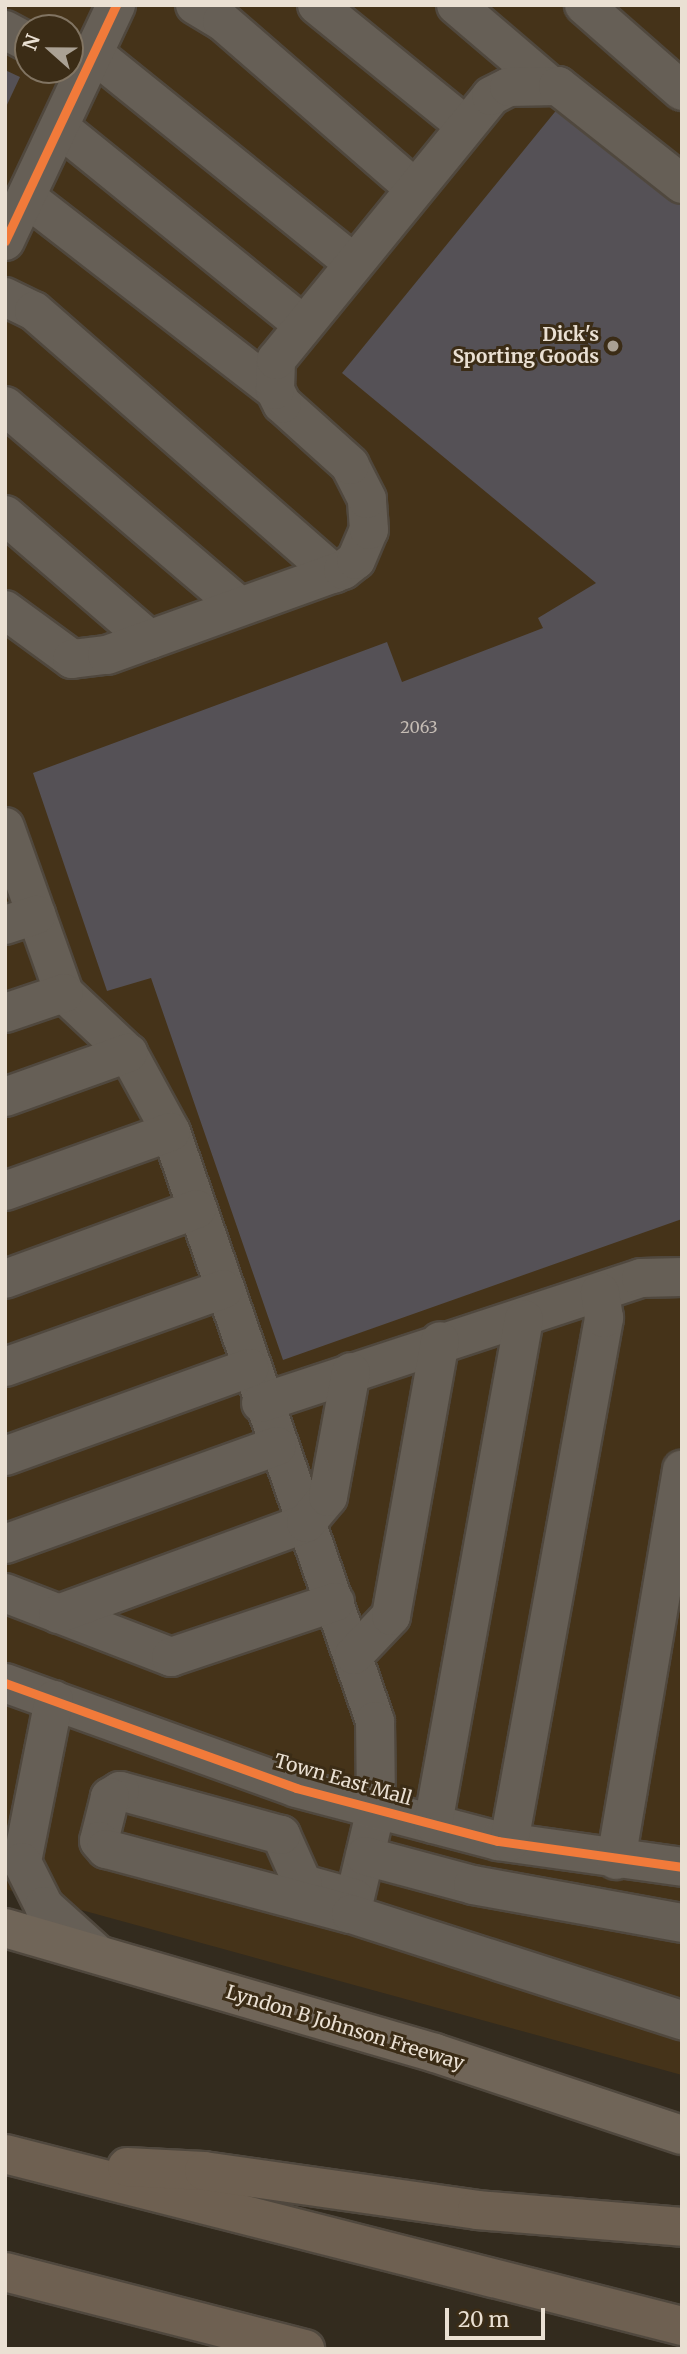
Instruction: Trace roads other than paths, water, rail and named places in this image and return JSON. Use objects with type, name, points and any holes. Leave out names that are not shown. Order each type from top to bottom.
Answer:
[{"type":"highway","points":[[20,2158],[204,2171],[477,2210],[682,2227]]},
{"type":"highway","points":[[20,2158],[682,2326]]},
{"type":"highway","points":[[5,2272],[305,2349]]},
{"type":"main road","name":"Lyndon B Johnson Freeway","points":[[5,1928],[435,2053],[682,2135]]},
{"type":"street","points":[[84,61],[116,5]]},
{"type":"street","points":[[317,5],[466,127]]},
{"type":"street","points":[[456,5],[546,82],[577,99],[682,184]]},
{"type":"street","points":[[584,5],[682,91]]},
{"type":"street","points":[[215,10],[414,188]]},
{"type":"street","points":[[84,64],[352,262]]},
{"type":"street","points":[[275,390],[276,360],[301,323],[491,96],[546,82]]},
{"type":"street","points":[[5,610],[72,659],[150,640],[334,574],[360,550],[369,530],[367,499],[351,465],[292,416],[275,390],[12,224],[59,127],[75,84]]},
{"type":"street","points":[[59,127],[301,323]]},
{"type":"street","points":[[5,297],[34,311],[334,574]]},
{"type":"street","points":[[5,406],[240,607]]},
{"type":"street","points":[[5,515],[150,640]]},
{"type":"street","points":[[6,831],[21,920],[64,993],[128,1053],[171,1132],[256,1386],[354,1654],[375,1721],[376,1809],[352,1906]]},
{"type":"street","points":[[5,1013],[64,993]]},
{"type":"street","points":[[5,1097],[128,1053]]},
{"type":"street","points":[[5,1191],[171,1132]]},
{"type":"street","points":[[5,1279],[197,1209]]},
{"type":"street","points":[[5,1456],[256,1386],[351,1372],[440,1341],[524,1319],[641,1278],[682,1277]]},
{"type":"street","points":[[5,1367],[224,1289]]},
{"type":"street","points":[[509,1843],[604,1318],[600,1292]]},
{"type":"street","points":[[433,1824],[524,1319]]},
{"type":"street","points":[[354,1654],[391,1616],[440,1341]]},
{"type":"street","points":[[58,1614],[306,1523],[328,1497],[351,1372]]},
{"type":"street","points":[[5,1544],[278,1446]]},
{"type":"street","points":[[616,1860],[682,1469]]},
{"type":"street","points":[[5,1593],[171,1657],[335,1602]]},
{"type":"street","name":"Town East Mall","points":[[5,1683],[296,1788],[509,1843],[616,1860],[682,1867]]},
{"type":"street","points":[[54,1700],[22,1862],[44,1906],[96,1953]]},
{"type":"street","points":[[352,1906],[106,1849],[99,1841],[110,1797],[120,1791],[281,1835],[303,1884],[352,1906],[682,2020]]},
{"type":"street","points":[[365,1856],[474,1885],[682,1923]]},
{"type":"place","name":"Dick's Sporting Goods","points":[[613,346]]}]
